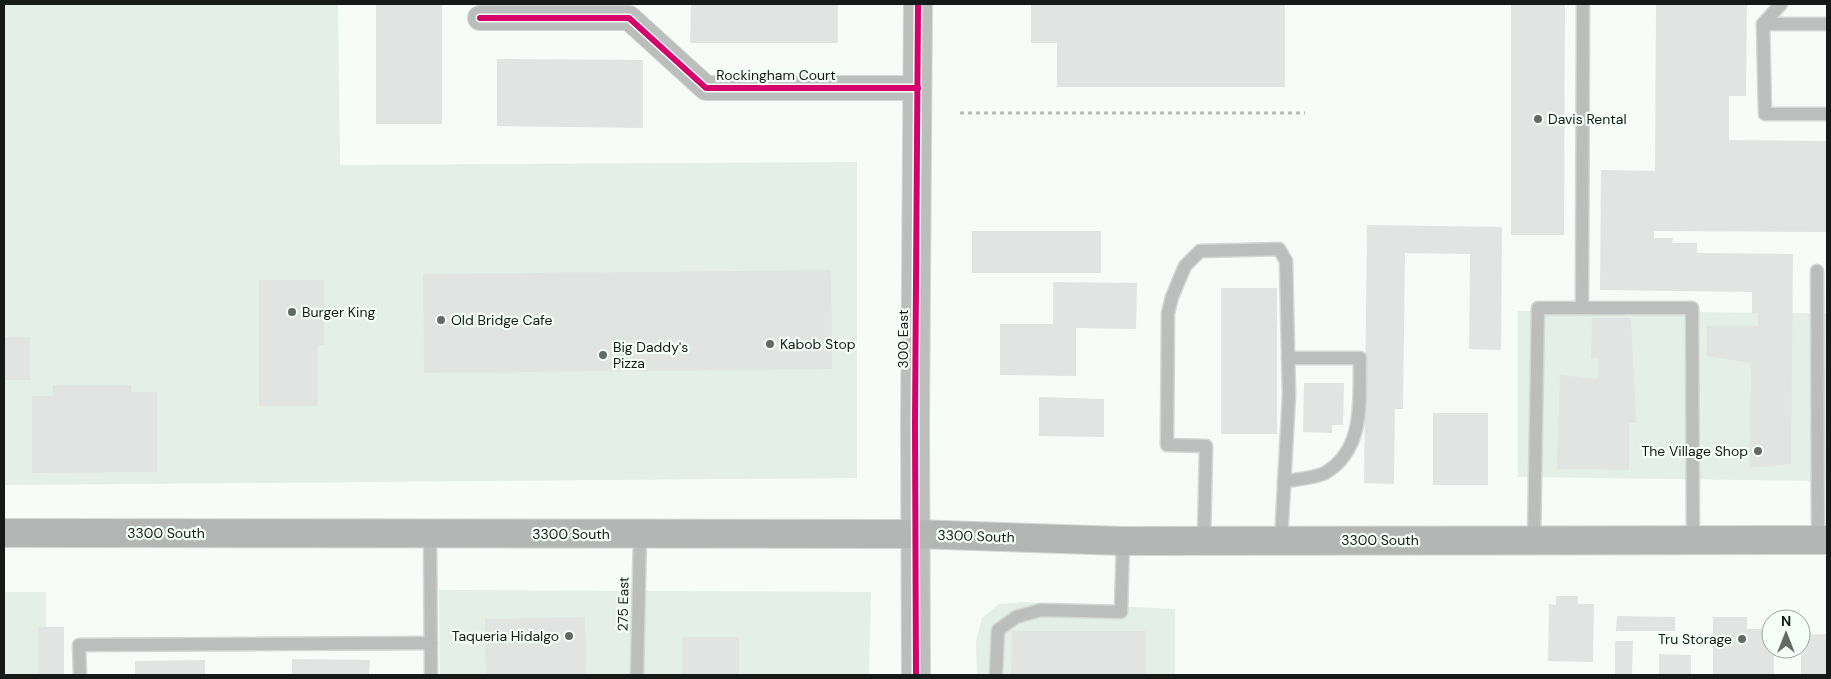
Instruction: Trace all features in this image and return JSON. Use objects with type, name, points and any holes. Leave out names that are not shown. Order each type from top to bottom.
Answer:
[{"type":"main road","name":"3300 South","points":[[4,533],[915,534],[1123,541],[1823,540]]},
{"type":"street","name":"300 East","points":[[916,675],[918,4]]},
{"type":"street","name":"Rockingham Court","points":[[480,18],[629,18],[706,88],[918,88]]},
{"type":"lane","points":[[1582,308],[1583,4]]},
{"type":"lane","points":[[1781,4],[1763,24],[1765,114],[1827,114]]},
{"type":"lane","points":[[1763,24],[1827,24]]},
{"type":"lane","points":[[1204,541],[1206,446],[1167,445],[1168,313],[1172,297],[1185,266],[1200,251],[1279,249],[1286,260],[1289,395],[1281,540]]},
{"type":"lane","points":[[1817,271],[1823,540]]},
{"type":"lane","points":[[1534,540],[1538,308],[1692,308],[1693,540]]},
{"type":"lane","points":[[1284,482],[1324,474],[1338,463],[1348,450],[1358,425],[1360,358],[1288,358]]},
{"type":"lane","points":[[430,533],[431,675]]},
{"type":"lane","name":"275 East","points":[[636,675],[640,534]]},
{"type":"lane","points":[[996,675],[998,630],[1016,617],[1041,610],[1122,612],[1123,541]]},
{"type":"lane","points":[[80,675],[79,645],[430,643]]},
{"type":"path","points":[[960,113],[1306,113]]},
{"type":"shaded area","points":[[4,4],[338,4],[340,165],[857,162],[857,478],[4,485]]},
{"type":"shaded area","points":[[1518,311],[1827,313],[1827,481],[1518,477]]},
{"type":"shaded area","points":[[439,590],[871,592],[869,675],[440,675]]},
{"type":"shaded area","points":[[4,592],[46,592],[46,675],[4,675]]},
{"type":"shaded area","points":[[1023,602],[1175,609],[1175,675],[977,675],[976,642],[982,618],[999,604]]},
{"type":"building","points":[[376,4],[442,4],[442,124],[376,124]]},
{"type":"building","points":[[691,4],[838,4],[838,43],[690,43]]},
{"type":"building","points":[[1031,4],[1285,4],[1285,87],[1057,87],[1057,43],[1031,43]]},
{"type":"building","name":"Davis Rental","points":[[1511,4],[1565,4],[1564,235],[1511,235]]},
{"type":"building","points":[[1656,4],[1747,4],[1746,96],[1729,96],[1729,140],[1827,141],[1827,232],[1654,231],[1654,238],[1673,238],[1672,243],[1697,243],[1697,253],[1793,254],[1791,464],[1750,468],[1751,363],[1707,356],[1707,326],[1758,326],[1758,313],[1752,313],[1752,292],[1600,290],[1601,170],[1655,171]]},
{"type":"building","points":[[497,59],[643,60],[643,128],[497,126]]},
{"type":"building","points":[[1367,225],[1502,227],[1501,350],[1469,349],[1470,254],[1405,253],[1403,409],[1395,409],[1394,484],[1364,483]]},
{"type":"building","points":[[972,231],[1101,231],[1101,273],[972,273]]},
{"type":"building","points":[[831,270],[832,369],[424,373],[423,274]]},
{"type":"building","name":"Burger King","points":[[259,280],[324,280],[324,345],[318,345],[318,406],[259,406]]},
{"type":"building","points":[[1053,282],[1137,283],[1136,329],[1076,328],[1076,376],[1000,375],[1000,324],[1053,324]]},
{"type":"building","points":[[1221,288],[1277,288],[1277,434],[1221,434]]},
{"type":"building","points":[[1592,318],[1631,318],[1636,423],[1629,423],[1629,470],[1557,469],[1560,375],[1598,379],[1598,358],[1591,358]]},
{"type":"building","points":[[4,337],[30,337],[30,380],[4,380]]},
{"type":"building","points":[[1304,383],[1344,383],[1343,425],[1332,425],[1332,433],[1303,432]]},
{"type":"building","points":[[53,385],[131,385],[131,392],[157,392],[157,472],[32,473],[32,396],[53,396]]},
{"type":"building","points":[[1039,397],[1104,399],[1104,437],[1039,436]]},
{"type":"building","points":[[1433,413],[1488,413],[1488,485],[1433,485]]},
{"type":"building","points":[[1556,596],[1578,596],[1578,604],[1594,604],[1593,662],[1548,661],[1549,604],[1556,605]]},
{"type":"building","points":[[1617,616],[1675,617],[1675,631],[1616,631]]},
{"type":"building","points":[[585,617],[586,675],[486,675],[485,619]]},
{"type":"building","name":"Tru Storage","points":[[1713,617],[1747,617],[1747,629],[1761,629],[1761,659],[1774,659],[1774,675],[1713,675]]},
{"type":"building","points":[[38,627],[64,627],[64,675],[38,675]]},
{"type":"building","points":[[1012,631],[1146,631],[1146,675],[1011,675]]},
{"type":"building","points":[[1827,634],[1827,675],[1801,675],[1801,659],[1811,659],[1811,635]]},
{"type":"building","points":[[682,637],[739,637],[739,675],[682,675]]},
{"type":"building","points":[[1615,641],[1633,641],[1632,675],[1615,675]]},
{"type":"building","points":[[1659,654],[1691,655],[1691,675],[1659,675]]},
{"type":"building","points":[[292,659],[370,660],[369,675],[292,675]]},
{"type":"building","points":[[205,660],[205,675],[135,675],[135,661]]},
{"type":"cycle path","points":[[916,675],[915,424],[918,4]]},
{"type":"cycle path","points":[[480,18],[629,18],[706,88],[918,88]]},
{"type":"place","name":"Davis Rental","points":[[1538,119]]},
{"type":"place","name":"Burger King","points":[[292,312]]},
{"type":"place","name":"Old Bridge Cafe","points":[[441,320]]},
{"type":"place","name":"Kabob Stop","points":[[770,344]]},
{"type":"place","name":"Big Daddy's Pizza","points":[[603,355]]},
{"type":"place","name":"The Village Shop","points":[[1758,451]]},
{"type":"place","name":"Taqueria Hidalgo","points":[[569,636]]},
{"type":"place","name":"Tru Storage","points":[[1742,639]]}]
